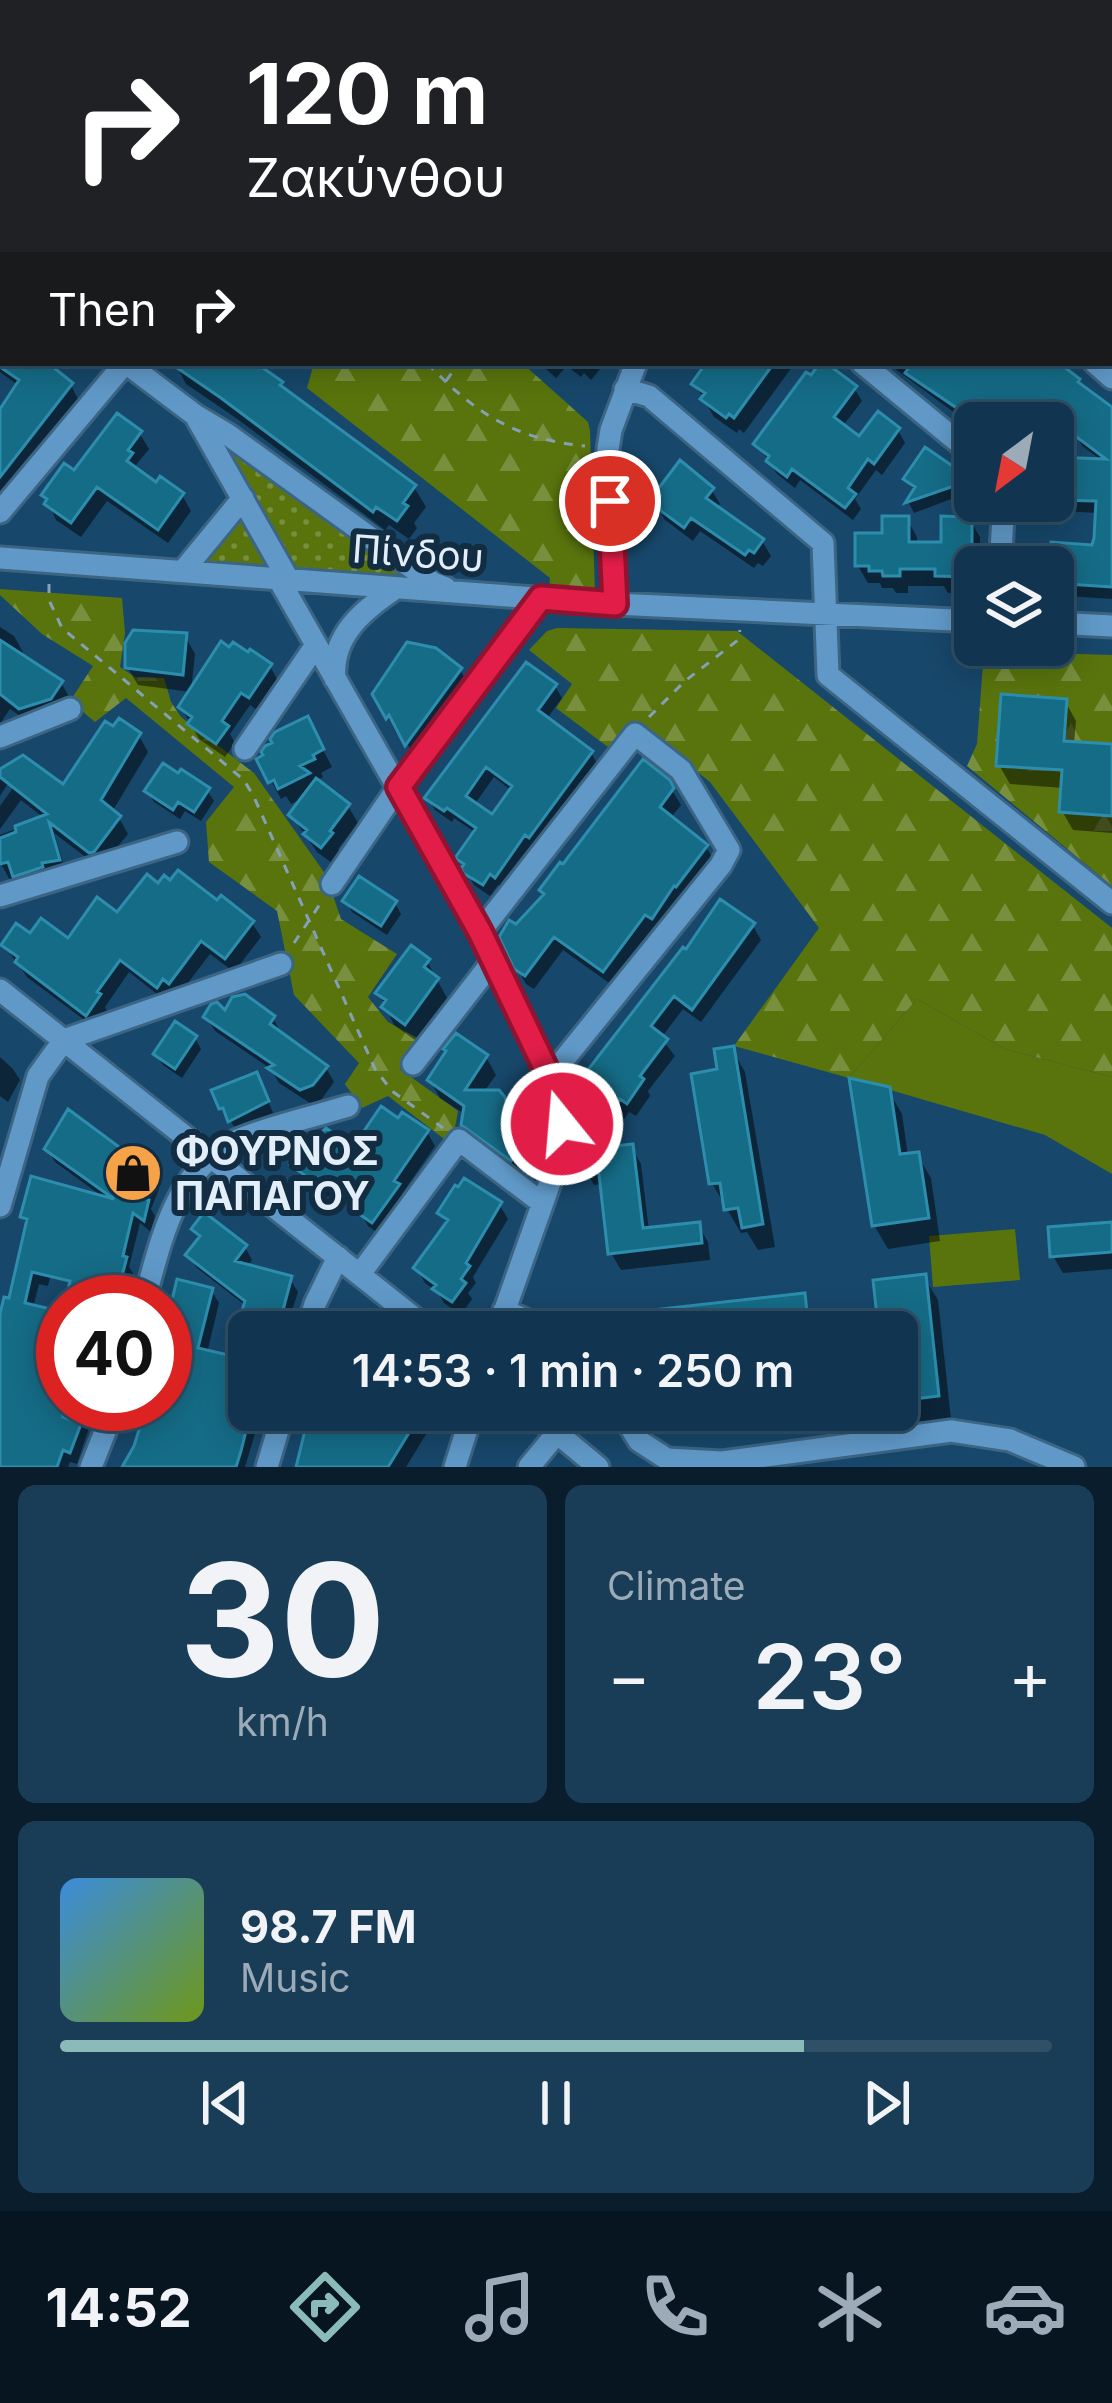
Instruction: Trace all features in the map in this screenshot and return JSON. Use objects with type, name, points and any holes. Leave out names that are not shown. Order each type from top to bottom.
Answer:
[{"type":"street","points":[[0,512],[133,366]]},
{"type":"street","points":[[135,366],[195,415],[433,583],[454,592]]},
{"type":"street","points":[[615,604],[608,448],[635,366]]},
{"type":"street","points":[[866,366],[954,439]]},
{"type":"street","points":[[625,388],[649,397],[823,543],[828,675],[1112,903]]},
{"type":"street","points":[[195,415],[243,498],[316,646],[480,932],[550,1078],[562,1124],[558,1160],[504,1311]]},
{"type":"street","points":[[183,571],[243,498]]},
{"type":"street","name":"Πίνδου","points":[[0,558],[615,604],[954,620]]},
{"type":"street","points":[[335,680],[336,648],[354,621],[396,588]]},
{"type":"street","points":[[332,884],[541,598]]},
{"type":"street","points":[[1074,624],[1112,626]]},
{"type":"street","points":[[245,749],[316,646]]},
{"type":"street","points":[[0,736],[70,709]]},
{"type":"street","points":[[480,932],[635,734],[681,770],[729,850],[550,1078]]},
{"type":"street","points":[[0,896],[177,842]]},
{"type":"street","points":[[413,1064],[493,961]]},
{"type":"street","points":[[0,1206],[38,1076],[64,1040],[280,964]]},
{"type":"street","points":[[0,990],[407,1311]]},
{"type":"street","points":[[152,1275],[178,1198],[210,1156],[240,1139],[348,1106]]},
{"type":"street","points":[[360,1274],[459,1140],[542,1203]]},
{"type":"street","points":[[314,1311],[338,1257]]},
{"type":"street","points":[[91,1467],[105,1431]]},
{"type":"street","points":[[267,1467],[278,1431]]},
{"type":"street","points":[[455,1467],[466,1431]]},
{"type":"street","points":[[555,1431],[598,1467]]},
{"type":"street","points":[[633,1431],[639,1441],[668,1459],[722,1462],[951,1431],[1010,1440],[1074,1467]]},
{"type":"street","points":[[529,1467],[557,1433]]},
{"type":"path","points":[[430,366],[468,404],[504,426],[560,442],[608,448]]},
{"type":"path","points":[[446,382],[457,366]]},
{"type":"path","points":[[49,561],[49,600],[62,628],[244,780],[382,1080],[459,1140]]},
{"type":"path","points":[[653,712],[738,640],[743,610]]},
{"type":"path","points":[[280,964],[309,920]]},
{"type":"green space","points":[[313,366],[525,366],[588,422],[595,594],[549,590],[550,578],[307,388]]},
{"type":"green space","points":[[218,433],[423,586],[290,579]]},
{"type":"green space","points":[[245,513],[276,577],[195,572]]},
{"type":"green space","points":[[0,589],[122,598],[125,633],[120,667],[135,677],[164,678],[181,717],[254,773],[326,875],[341,919],[397,954],[368,997],[388,1022],[421,1040],[400,1069],[458,1111],[455,1127],[523,1179],[533,1207],[388,1096],[362,1108],[345,1084],[359,1063],[294,995],[277,911],[209,862],[206,822],[234,787],[126,698],[95,722],[70,701],[93,666],[42,634],[0,595]]},
{"type":"green space","points":[[547,631],[737,631],[1112,928],[1112,1077],[1005,1049],[917,999],[849,1078],[734,1046],[819,928],[710,782],[640,726],[616,753],[556,708],[572,684],[529,650]]},
{"type":"green space","points":[[1074,654],[1112,655],[1112,886],[967,766],[977,744],[983,666],[1074,666]]},
{"type":"green space","points":[[917,999],[1005,1049],[1112,1077],[1112,1174],[1045,1135],[849,1078]]},
{"type":"green space","points":[[1015,1229],[1020,1280],[933,1287],[929,1236]]},
{"type":"building","points":[[52,366],[73,383],[0,477],[0,409],[19,380],[0,367]]},
{"type":"building","points":[[174,366],[260,366],[416,485],[403,503],[408,506],[397,521],[376,507],[373,512]]},
{"type":"building","points":[[704,366],[772,366],[734,418],[729,414],[726,418],[700,399],[705,393],[691,384]]},
{"type":"building","points":[[818,366],[830,366],[857,386],[834,417],[859,436],[878,411],[900,428],[874,464],[868,459],[848,488],[856,494],[845,508],[792,469],[787,477],[753,444],[806,372],[811,375]]},
{"type":"building","points":[[910,366],[1063,366],[1112,407],[1112,587],[1074,584],[1074,546],[1050,546],[1051,542],[1092,545],[1094,538],[1096,501],[1074,500],[1074,458],[1106,459],[1074,435],[1074,402],[954,402],[954,406],[905,373]]},
{"type":"building","points":[[117,413],[142,431],[128,450],[133,453],[127,461],[156,482],[160,476],[184,493],[158,530],[97,487],[71,523],[44,504],[47,499],[41,495],[64,463],[74,470]]},
{"type":"building","points":[[925,447],[954,467],[954,486],[905,503],[915,487],[903,479]]},
{"type":"building","points":[[680,460],[714,488],[706,498],[764,539],[754,553],[749,550],[745,555],[691,518],[684,528],[653,505],[660,496],[655,493]]},
{"type":"building","points":[[882,516],[909,516],[909,542],[941,542],[941,516],[954,516],[954,522],[972,522],[972,546],[954,546],[954,577],[935,576],[935,569],[900,569],[900,576],[883,576],[882,571],[869,571],[869,566],[855,566],[855,533],[882,533]]},
{"type":"building","points":[[133,630],[187,633],[183,675],[125,668],[125,643]]},
{"type":"building","points":[[0,640],[63,681],[51,699],[19,709],[0,694]]},
{"type":"building","points":[[221,641],[229,647],[233,642],[250,649],[272,664],[249,698],[241,693],[222,721],[229,726],[216,744],[187,724],[192,717],[178,707]]},
{"type":"building","points":[[407,642],[436,648],[462,668],[405,746],[372,694]]},
{"type":"building","points":[[526,662],[557,684],[538,710],[593,751],[529,838],[525,835],[495,878],[490,874],[483,885],[463,873],[464,864],[455,858],[476,828],[424,798]],"holes":[[[486,767],[512,786],[492,814],[466,796]]]},
{"type":"building","points":[[1001,694],[1067,699],[1064,741],[1112,744],[1112,816],[1059,812],[1062,770],[996,766]]},
{"type":"building","points":[[308,716],[324,749],[300,766],[310,773],[278,789],[274,780],[268,783],[256,759],[272,743],[275,732]]},
{"type":"building","points":[[119,718],[141,733],[101,800],[121,816],[89,853],[49,822],[60,860],[13,877],[8,862],[0,864],[0,838],[16,832],[15,826],[47,814],[0,777],[0,769],[23,755],[63,784],[105,721],[113,726]]},
{"type":"building","points":[[643,759],[674,788],[660,807],[708,845],[652,919],[645,915],[603,972],[554,937],[525,976],[514,969],[499,937],[509,920],[516,924],[544,894],[539,890]]},
{"type":"building","points":[[163,763],[210,788],[194,812],[178,802],[173,810],[144,791]]},
{"type":"building","points":[[316,778],[350,804],[321,848],[288,815]]},
{"type":"building","points":[[178,870],[254,921],[225,959],[201,941],[169,984],[163,979],[157,988],[120,960],[86,1016],[15,962],[18,957],[1,945],[16,923],[30,933],[41,918],[68,938],[97,897],[117,912],[147,874],[158,883],[164,875],[170,880]]},
{"type":"building","points":[[359,876],[397,901],[381,926],[342,901]]},
{"type":"building","points":[[720,899],[755,923],[692,1010],[674,996],[651,1026],[668,1039],[640,1076],[644,1079],[627,1104],[620,1099],[614,1109],[577,1084],[686,949]]},
{"type":"building","points":[[411,945],[430,959],[424,967],[439,978],[405,1025],[381,1007],[386,1000],[375,993]]},
{"type":"building","points":[[245,994],[275,1016],[270,1024],[328,1066],[313,1085],[300,1090],[267,1068],[274,1065],[203,1017],[211,1004],[217,1002],[225,1010],[232,997]]},
{"type":"building","points":[[175,1021],[197,1036],[175,1069],[153,1054]]},
{"type":"building","points":[[456,1033],[488,1055],[465,1090],[499,1090],[507,1107],[520,1118],[525,1142],[511,1161],[461,1125],[464,1106],[427,1080]]},
{"type":"building","points":[[734,1046],[763,1224],[742,1228],[738,1208],[724,1210],[720,1183],[709,1184],[691,1074],[717,1069],[714,1049]]},
{"type":"building","points":[[257,1072],[269,1101],[228,1122],[211,1090]]},
{"type":"building","points":[[849,1078],[890,1087],[900,1154],[919,1152],[929,1218],[872,1226]]},
{"type":"building","points":[[381,1106],[398,1118],[402,1112],[429,1130],[372,1223],[356,1212],[362,1204],[335,1185],[331,1189],[322,1182],[320,1186],[290,1165],[312,1135],[317,1138],[326,1128],[353,1147]]},
{"type":"building","points":[[68,1109],[154,1173],[144,1198],[149,1200],[144,1221],[133,1213],[122,1275],[32,1272],[25,1303],[36,1306],[36,1431],[78,1431],[70,1453],[63,1450],[57,1467],[0,1467],[0,1314],[4,1297],[9,1298],[27,1219],[20,1217],[31,1176],[114,1199],[44,1149]]},
{"type":"building","points":[[633,1144],[643,1228],[700,1222],[702,1243],[608,1254],[598,1166],[581,1168],[579,1150]]},
{"type":"building","points":[[464,1178],[502,1202],[466,1263],[470,1266],[461,1279],[466,1283],[452,1302],[413,1268],[448,1220],[437,1213]]},
{"type":"building","points":[[204,1212],[247,1245],[235,1261],[292,1276],[283,1311],[242,1311],[245,1301],[185,1255],[200,1236],[191,1229]]},
{"type":"building","points":[[1112,1222],[1112,1252],[1050,1257],[1048,1227]]},
{"type":"building","points":[[926,1274],[939,1396],[918,1398],[918,1311],[876,1311],[873,1280]]},
{"type":"building","points":[[192,1283],[213,1288],[198,1348],[228,1355],[228,1431],[246,1431],[236,1467],[122,1467],[139,1431],[192,1431]]},
{"type":"building","points":[[805,1293],[807,1311],[643,1311]]},
{"type":"building","points":[[305,1431],[410,1431],[388,1467],[296,1467]]},
{"type":"place","name":"ΦΟΥΡΝΟΣ ΠΑΠΑΓΟΥ","points":[[133,1173]]},
{"type":"route","points":[[562,1124],[550,1078],[480,932],[399,787],[541,598],[615,604],[610,501]]}]
